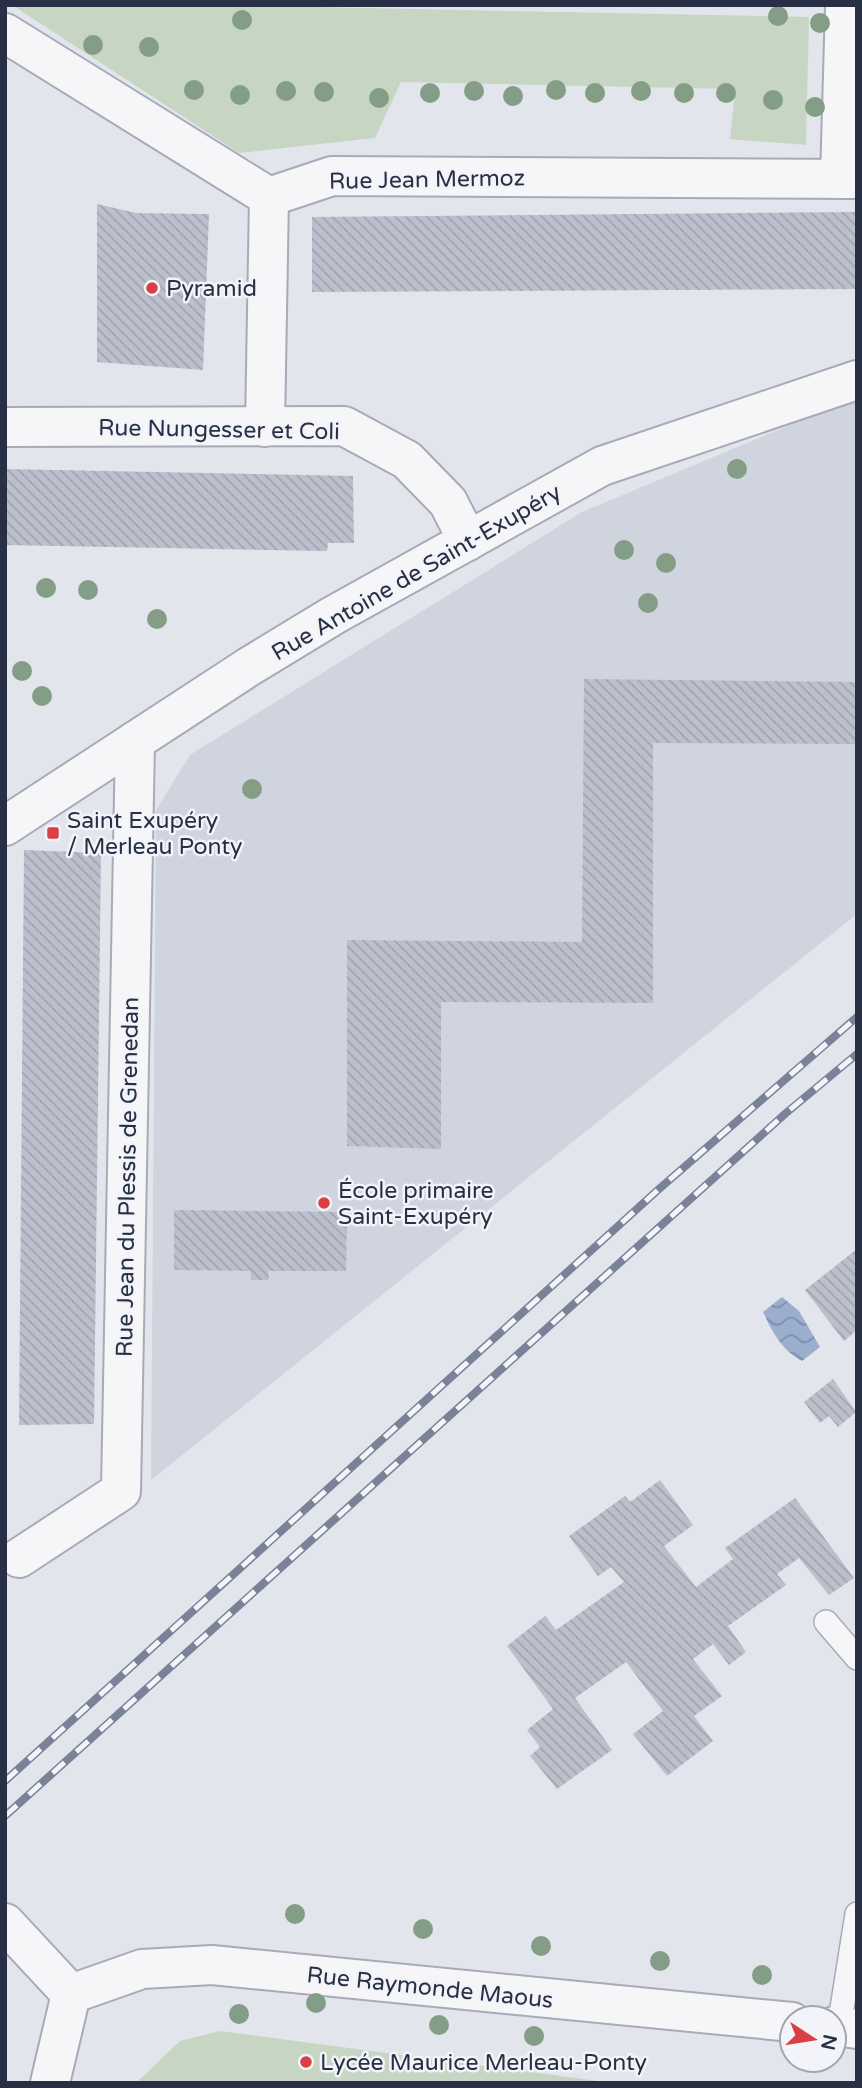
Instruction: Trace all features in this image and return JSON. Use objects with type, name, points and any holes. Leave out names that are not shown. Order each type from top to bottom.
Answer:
[{"type":"street","points":[[845,5],[849,179]]},
{"type":"street","points":[[5,33],[269,197],[265,427]]},
{"type":"street","name":"Rue Jean Mermoz","points":[[269,197],[332,176],[849,179]]},
{"type":"street","name":"Rue Antoine de Saint-Exupéry","points":[[5,826],[334,615],[602,466],[857,380]]},
{"type":"street","name":"Rue Nungesser et Coli","points":[[5,427],[344,426],[407,460],[447,502],[468,541]]},
{"type":"street","name":"Rue Jean du Plessis de Grenedan","points":[[19,1558],[121,1490],[135,741]]},
{"type":"street","points":[[5,1923],[71,1994],[50,2083]]},
{"type":"street","name":"Rue Raymonde Maous","points":[[71,1994],[142,1969],[212,1965],[778,2021]]},
{"type":"lane","points":[[826,1622],[857,1658]]},
{"type":"lane","points":[[846,2004],[857,1914]]},
{"type":"shaded area","name":"École primaire Saint-Exupéry","points":[[857,397],[857,914],[151,1480],[156,810],[190,755],[582,512]]},
{"type":"green space","points":[[12,5],[218,5],[809,17],[806,145],[730,139],[735,89],[401,82],[375,138],[239,153]]},
{"type":"green space","name":"Lycée Maurice Merleau-Ponty","points":[[220,2031],[606,2082],[136,2083],[180,2041]]},
{"type":"water","points":[[782,1297],[799,1311],[820,1347],[802,1361],[783,1346],[763,1312]]},
{"type":"building","name":"Pyramid","points":[[97,204],[136,213],[209,214],[203,370],[97,362]]},
{"type":"building","points":[[857,212],[857,289],[312,292],[312,217]]},
{"type":"building","points":[[5,469],[353,476],[354,543],[328,543],[327,551],[5,545]]},
{"type":"building","points":[[584,679],[857,682],[857,744],[653,743],[653,1003],[441,1002],[441,1149],[347,1146],[347,940],[582,942]]},
{"type":"building","points":[[24,850],[101,853],[94,1424],[19,1425]]},
{"type":"building","points":[[174,1210],[347,1212],[346,1271],[268,1271],[269,1280],[251,1280],[251,1271],[174,1270]]},
{"type":"building","points":[[857,1249],[857,1330],[844,1341],[805,1290]]},
{"type":"building","points":[[833,1379],[856,1412],[838,1427],[829,1416],[820,1423],[804,1402]]},
{"type":"building","points":[[660,1480],[693,1525],[664,1546],[696,1587],[733,1559],[725,1548],[795,1498],[854,1578],[829,1595],[799,1558],[777,1574],[786,1585],[728,1626],[746,1652],[729,1665],[713,1644],[693,1659],[722,1696],[694,1716],[713,1741],[667,1776],[633,1734],[663,1711],[626,1662],[575,1698],[612,1750],[557,1789],[530,1756],[540,1747],[527,1730],[553,1709],[507,1646],[545,1616],[556,1630],[624,1582],[611,1567],[598,1576],[569,1536],[625,1496],[630,1502]]},
{"type":"railway","points":[[5,1781],[659,1189],[857,1017]]},
{"type":"railway","points":[[5,1816],[786,1113],[857,1054]]},
{"type":"place","name":"Pyramid","points":[[152,288]]},
{"type":"place","name":"Saint Exupéry / Merleau Ponty","points":[[53,833]]},
{"type":"place","name":"École primaire Saint-Exupéry","points":[[324,1203]]},
{"type":"place","name":"Lycée Maurice Merleau-Ponty","points":[[306,2062]]}]
